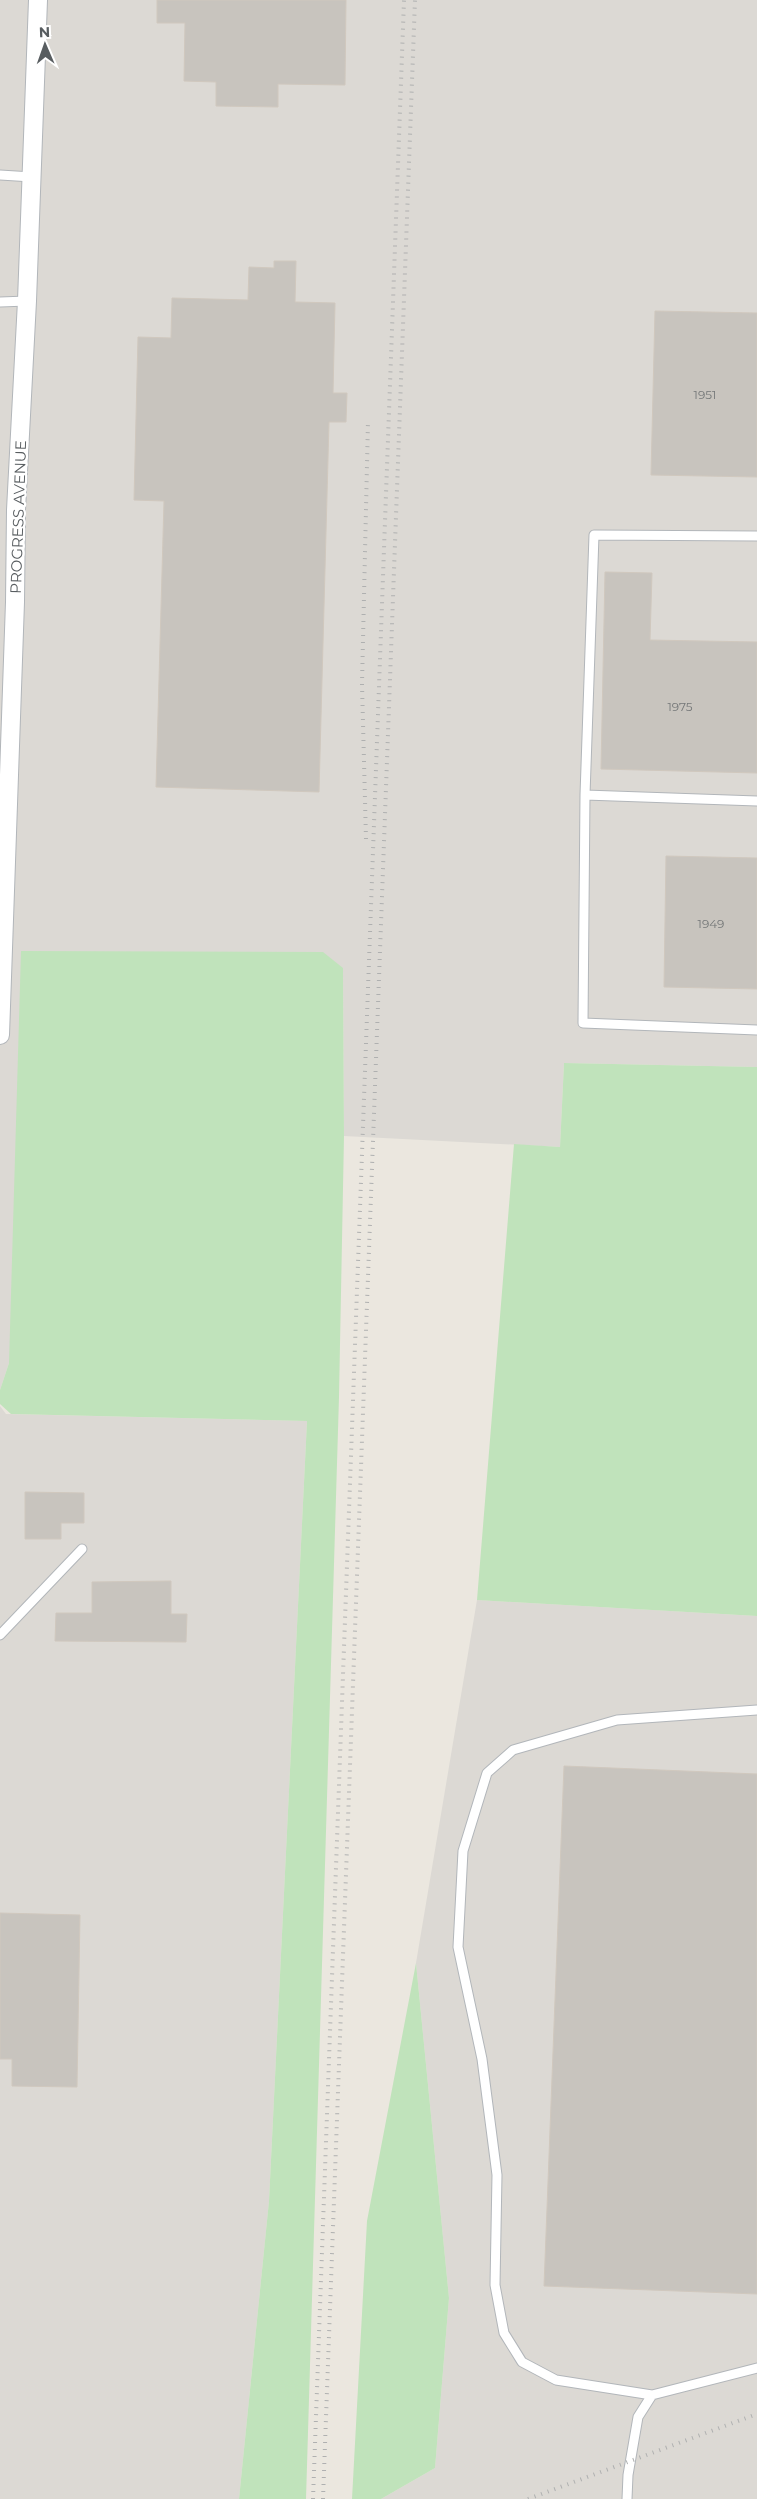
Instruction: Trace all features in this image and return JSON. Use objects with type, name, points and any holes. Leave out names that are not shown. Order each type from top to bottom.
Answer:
[{"type":"street","name":"PROGRESS AVENUE","points":[[0,1035],[15,602],[16,510],[27,301],[38,0]]},
{"type":"lane","points":[[0,175],[32,177]]},
{"type":"lane","points":[[0,302],[27,301]]},
{"type":"lane","points":[[757,536],[594,535],[585,795],[583,1023],[757,1030]]},
{"type":"lane","points":[[585,795],[757,802]]},
{"type":"lane","points":[[0,1635],[82,1549]]},
{"type":"lane","points":[[757,1710],[617,1720],[513,1750],[487,1773],[463,1851],[458,1947],[482,2059],[497,2175],[495,2285],[504,2333],[522,2362],[556,2380],[652,2395],[757,2368]]},
{"type":"lane","points":[[627,2499],[628,2475],[638,2417],[652,2395]]},
{"type":"shaded area","points":[[0,0],[757,0],[757,1067],[564,1063],[560,1147],[344,1136],[343,968],[9,1363],[0,1390]]},
{"type":"shaded area","points":[[0,1406],[6,1414],[307,1421],[269,2201],[239,2499],[0,2499]]},
{"type":"shaded area","points":[[477,1600],[757,1616],[757,2499],[381,2499],[435,2468],[449,2298],[416,1963]]},
{"type":"green space","points":[[21,951],[323,952],[343,968],[344,1136],[339,1397],[306,2499],[239,2499],[269,2201],[307,1421],[11,1414],[0,1404],[0,1390],[9,1363]]},
{"type":"green space","points":[[564,1063],[757,1067],[757,1616],[477,1600],[514,1144],[560,1147]]},
{"type":"green space","points":[[416,1963],[449,2298],[435,2468],[381,2499],[352,2499],[367,2221]]},
{"type":"building","points":[[157,0],[346,0],[345,85],[278,84],[278,107],[216,106],[216,82],[184,81],[185,23],[157,23]]},
{"type":"building","points":[[274,261],[296,261],[295,302],[335,303],[333,393],[347,393],[346,422],[329,422],[319,792],[156,787],[164,501],[134,500],[138,337],[171,338],[172,298],[248,300],[249,267],[274,268]]},
{"type":"building","points":[[655,311],[757,313],[757,477],[651,475]]},
{"type":"building","points":[[605,572],[652,573],[650,640],[757,642],[757,773],[601,769]]},
{"type":"building","points":[[666,856],[757,858],[757,989],[664,987]]},
{"type":"building","points":[[25,1492],[84,1493],[84,1523],[61,1523],[61,1539],[25,1539]]},
{"type":"building","points":[[171,1581],[171,1614],[187,1614],[186,1642],[55,1641],[56,1613],[92,1613],[92,1582]]},
{"type":"building","points":[[564,1766],[757,1774],[757,2294],[544,2286]]},
{"type":"building","points":[[0,1913],[80,1915],[77,2087],[12,2086],[12,2059],[0,2059]]},
{"type":"railway","points":[[313,2499],[404,0]]},
{"type":"railway","points":[[323,2499],[415,0]]},
{"type":"railway","points":[[366,839],[362,684],[368,421]]},
{"type":"railway","points":[[528,2499],[757,2414]]}]
